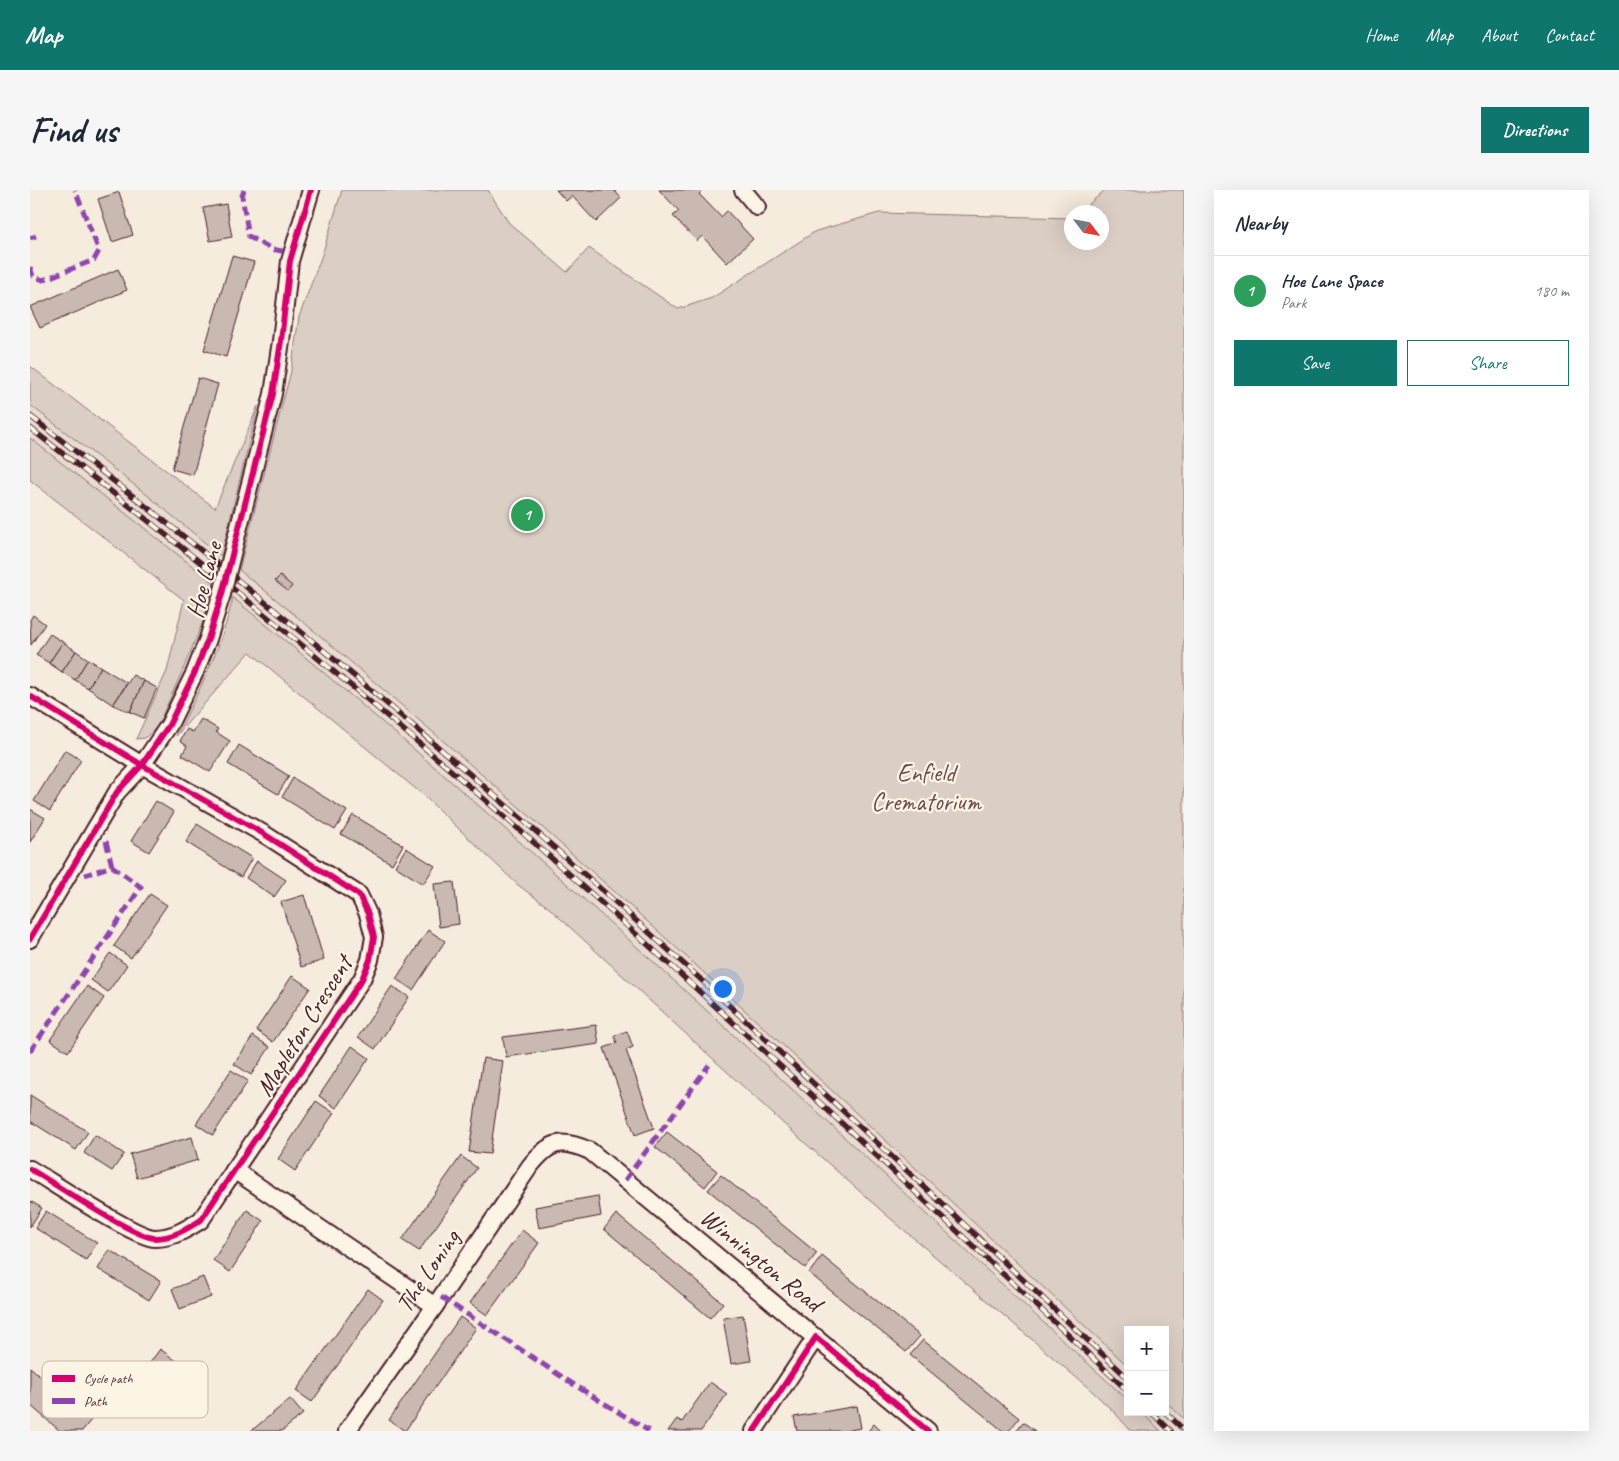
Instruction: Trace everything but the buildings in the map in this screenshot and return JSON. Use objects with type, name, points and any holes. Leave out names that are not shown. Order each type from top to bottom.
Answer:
[{"type":"street","name":"Hoe Lane","points":[[30,939],[117,792],[142,766],[169,725],[195,672],[208,639],[222,594],[273,394],[290,261],[311,190]]},
{"type":"street","points":[[743,190],[757,208]]},
{"type":"street","name":"Mapleton Crescent","points":[[30,696],[142,766],[264,834],[359,895],[368,914],[374,937],[370,960],[362,978],[201,1220],[180,1234],[154,1238],[134,1232],[30,1169]]},
{"type":"street","name":"Winnington Road","points":[[556,1144],[569,1143],[590,1151],[928,1431]]},
{"type":"street","name":"The Loning","points":[[348,1431],[530,1166],[540,1154],[556,1144]]},
{"type":"street","points":[[234,1170],[435,1306]]},
{"type":"street","points":[[754,1431],[816,1337]]},
{"type":"shaded area","points":[[30,405],[141,490],[281,603],[514,801],[810,1069],[1124,1362],[1124,1396],[746,1046],[514,837],[373,715],[253,615],[30,438]]},
{"type":"shaded area","points":[[1169,1405],[1184,1419],[1184,1431],[1161,1431],[1145,1416],[1169,1416]]},
{"type":"green space","name":"Enfield Crematorium","points":[[342,190],[488,190],[509,223],[567,272],[589,248],[678,309],[712,298],[816,231],[879,213],[1064,218],[1064,250],[1109,250],[1109,205],[1088,205],[1105,190],[1184,190],[1184,1419],[1169,1405],[1169,1326],[1124,1326],[1124,1362],[787,1049],[529,815],[316,632],[239,570],[291,371],[299,317],[323,252]]},
{"type":"green space","points":[[30,366],[215,508],[258,406],[221,556],[141,490],[30,405]]},
{"type":"green space","points":[[30,438],[214,583],[202,624],[182,672],[157,727],[145,738],[136,739],[167,671],[184,600],[30,480]]},
{"type":"green space","points":[[232,597],[399,737],[563,880],[724,1026],[1124,1396],[1124,1416],[1145,1416],[1161,1431],[1131,1431],[1092,1391],[883,1212],[786,1126],[548,907],[518,885],[422,794],[250,652],[176,736],[201,687],[215,654]]},
{"type":"railway","points":[[30,416],[288,621],[540,835],[763,1036],[1124,1374]]},
{"type":"railway","points":[[30,428],[288,634],[540,848],[763,1050],[1124,1387]]},
{"type":"railway","points":[[1155,1416],[1171,1431]]},
{"type":"railway","points":[[1169,1416],[1184,1430]]},
{"type":"marked path","points":[[30,267],[33,276],[43,280],[94,260],[99,251],[75,190]]},
{"type":"marked path","points":[[244,190],[242,196],[249,237],[272,249],[292,253]]},
{"type":"marked path","points":[[30,238],[36,236]]},
{"type":"marked path","points":[[106,841],[112,866]]},
{"type":"marked path","points":[[30,1049],[141,887],[112,866],[85,875]]},
{"type":"marked path","points":[[625,1180],[709,1065]]},
{"type":"marked path","points":[[441,1297],[576,1386],[649,1431]]},
{"type":"cycle path","points":[[30,939],[117,792],[142,765],[169,725],[195,672],[208,639],[222,594],[273,394],[290,261],[311,190]]},
{"type":"cycle path","points":[[30,696],[142,765],[264,834],[359,895],[368,914],[374,937],[370,960],[362,979],[201,1220],[174,1235],[162,1238],[145,1236],[112,1220],[30,1169]]},
{"type":"cycle path","points":[[754,1431],[816,1337],[928,1431]]},
{"type":"place","name":"Hoe Lane Space","points":[[527,515]]}]
